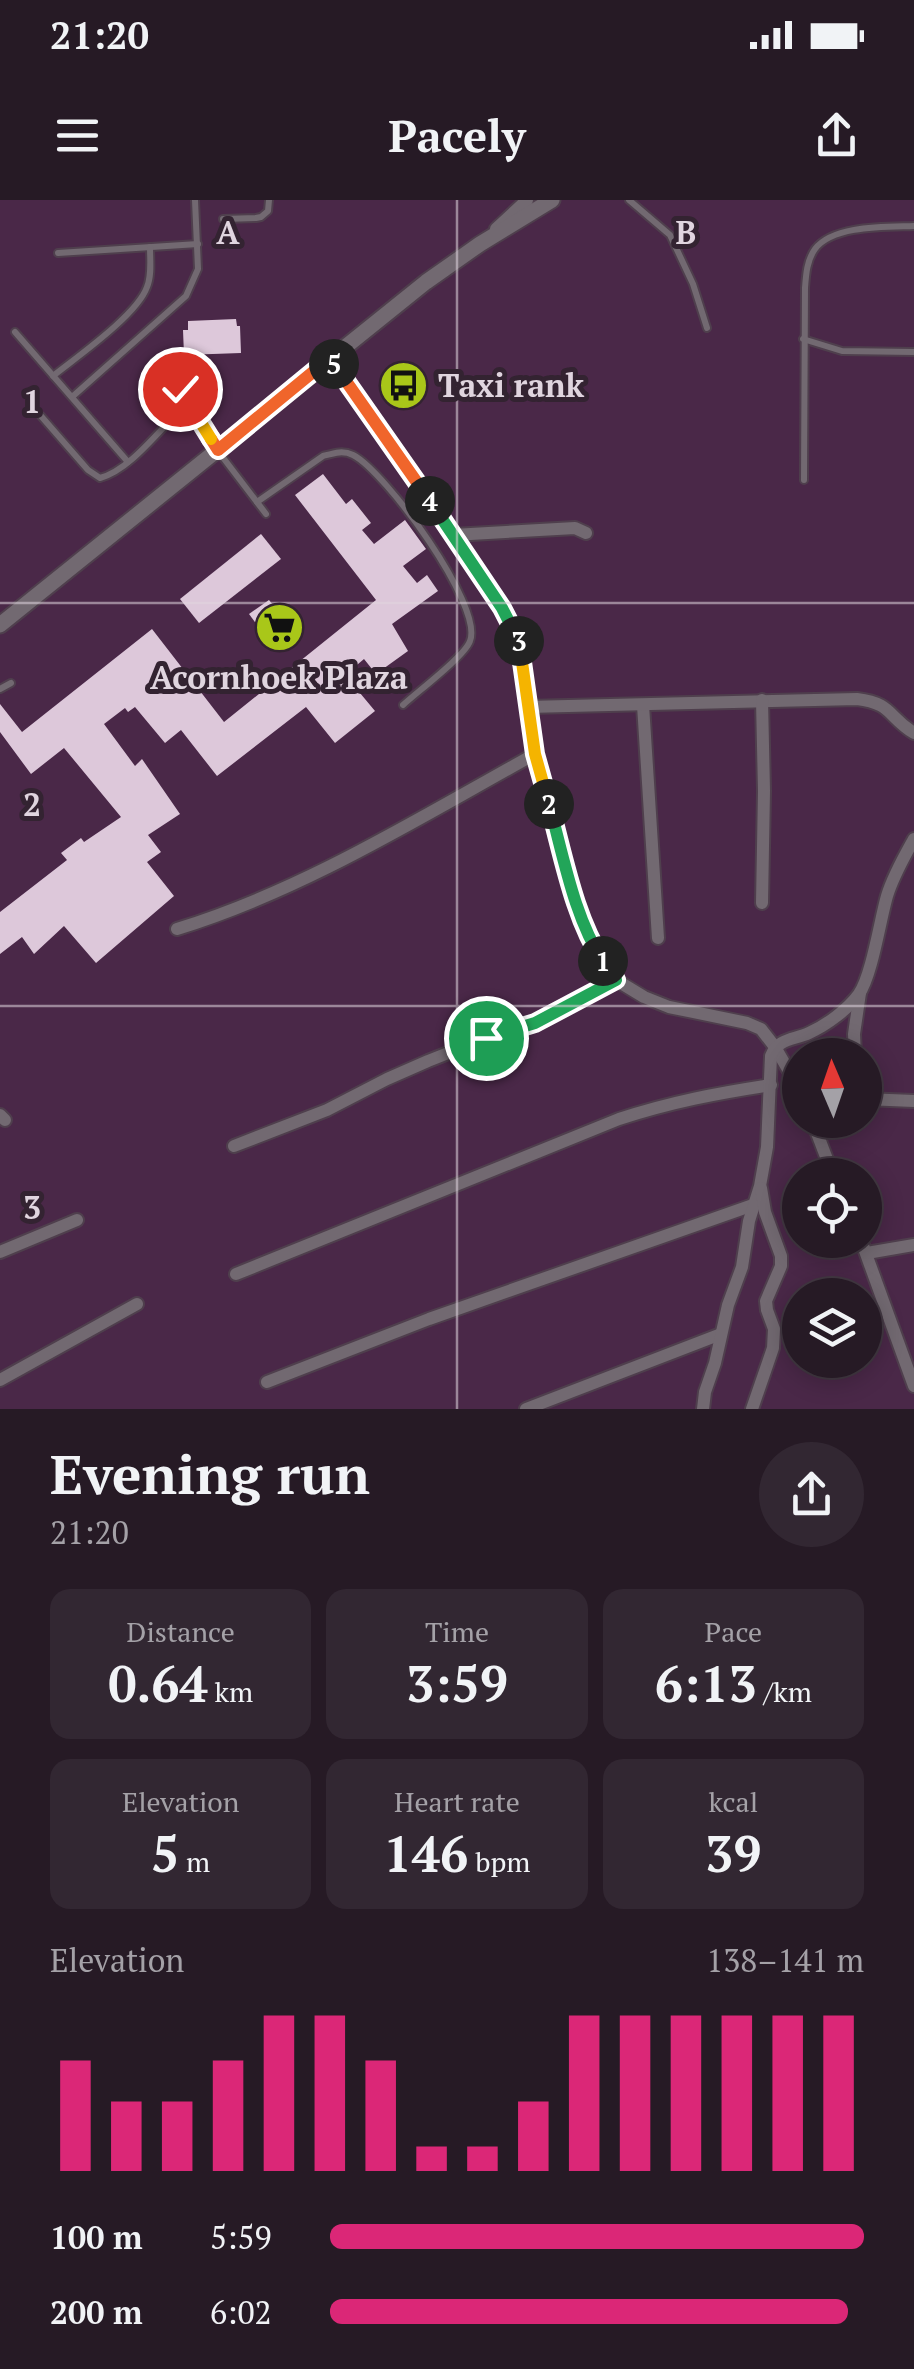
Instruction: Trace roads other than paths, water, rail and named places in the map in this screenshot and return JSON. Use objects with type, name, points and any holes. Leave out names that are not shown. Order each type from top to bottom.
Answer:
[{"type":"street","points":[[480,244],[527,200]]},
{"type":"street","points":[[0,625],[439,272],[552,200]]},
{"type":"street","points":[[330,358],[515,630],[522,653],[535,754],[580,913],[596,950],[616,980],[644,997],[669,1007],[747,1022],[761,1029],[782,1058]]},
{"type":"street","points":[[453,535],[575,528],[586,533]]},
{"type":"street","points":[[527,708],[762,700],[873,701],[914,733]]},
{"type":"street","points":[[762,700],[762,903]]},
{"type":"street","points":[[643,705],[658,938]]},
{"type":"street","points":[[177,929],[318,873],[535,754]]},
{"type":"street","points":[[855,1038],[860,993],[888,891],[914,839]]},
{"type":"street","points":[[234,1146],[327,1110],[428,1061],[535,1023],[616,980]]},
{"type":"street","points":[[775,1046],[821,1026],[860,993]]},
{"type":"street","points":[[703,1409],[742,1267],[768,1147],[770,1063],[775,1046]]},
{"type":"street","points":[[236,1274],[619,1119],[681,1100],[771,1086]]},
{"type":"street","points":[[882,1100],[914,1101]]},
{"type":"street","points":[[752,1409],[773,1348],[774,1329],[766,1301],[781,1266],[760,1186]]},
{"type":"street","points":[[267,1382],[429,1318],[753,1205]]},
{"type":"street","points":[[0,1252],[76,1220]]},
{"type":"street","points":[[882,1246],[914,1245]]},
{"type":"street","points":[[868,1258],[914,1386]]},
{"type":"street","points":[[0,1380],[138,1304]]},
{"type":"street","points":[[526,1409],[721,1334]]},
{"type":"lane","points":[[72,397],[186,296],[198,269],[196,200]]},
{"type":"lane","points":[[223,220],[262,216],[268,211],[269,200]]},
{"type":"lane","points":[[629,200],[670,235],[693,284],[707,328]]},
{"type":"lane","points":[[804,480],[804,288],[810,260],[825,240],[841,233],[914,226]]},
{"type":"lane","points":[[58,252],[198,244]]},
{"type":"lane","points":[[53,376],[124,318],[141,299],[149,281],[150,247]]},
{"type":"lane","points":[[15,332],[128,462]]},
{"type":"lane","points":[[803,338],[842,351],[914,352]]},
{"type":"lane","points":[[155,362],[189,402],[218,450],[266,514]]},
{"type":"lane","points":[[41,416],[88,470],[100,478],[128,462],[189,402]]},
{"type":"lane","points":[[257,502],[323,456],[347,452],[365,463],[415,522],[440,557],[464,602],[472,635],[464,650],[402,705]]},
{"type":"lane","points":[[0,689],[11,683]]},
{"type":"place","name":"Taxi rank","points":[[403,386]]},
{"type":"place","name":"Acornhoek Plaza","points":[[279,628]]}]
